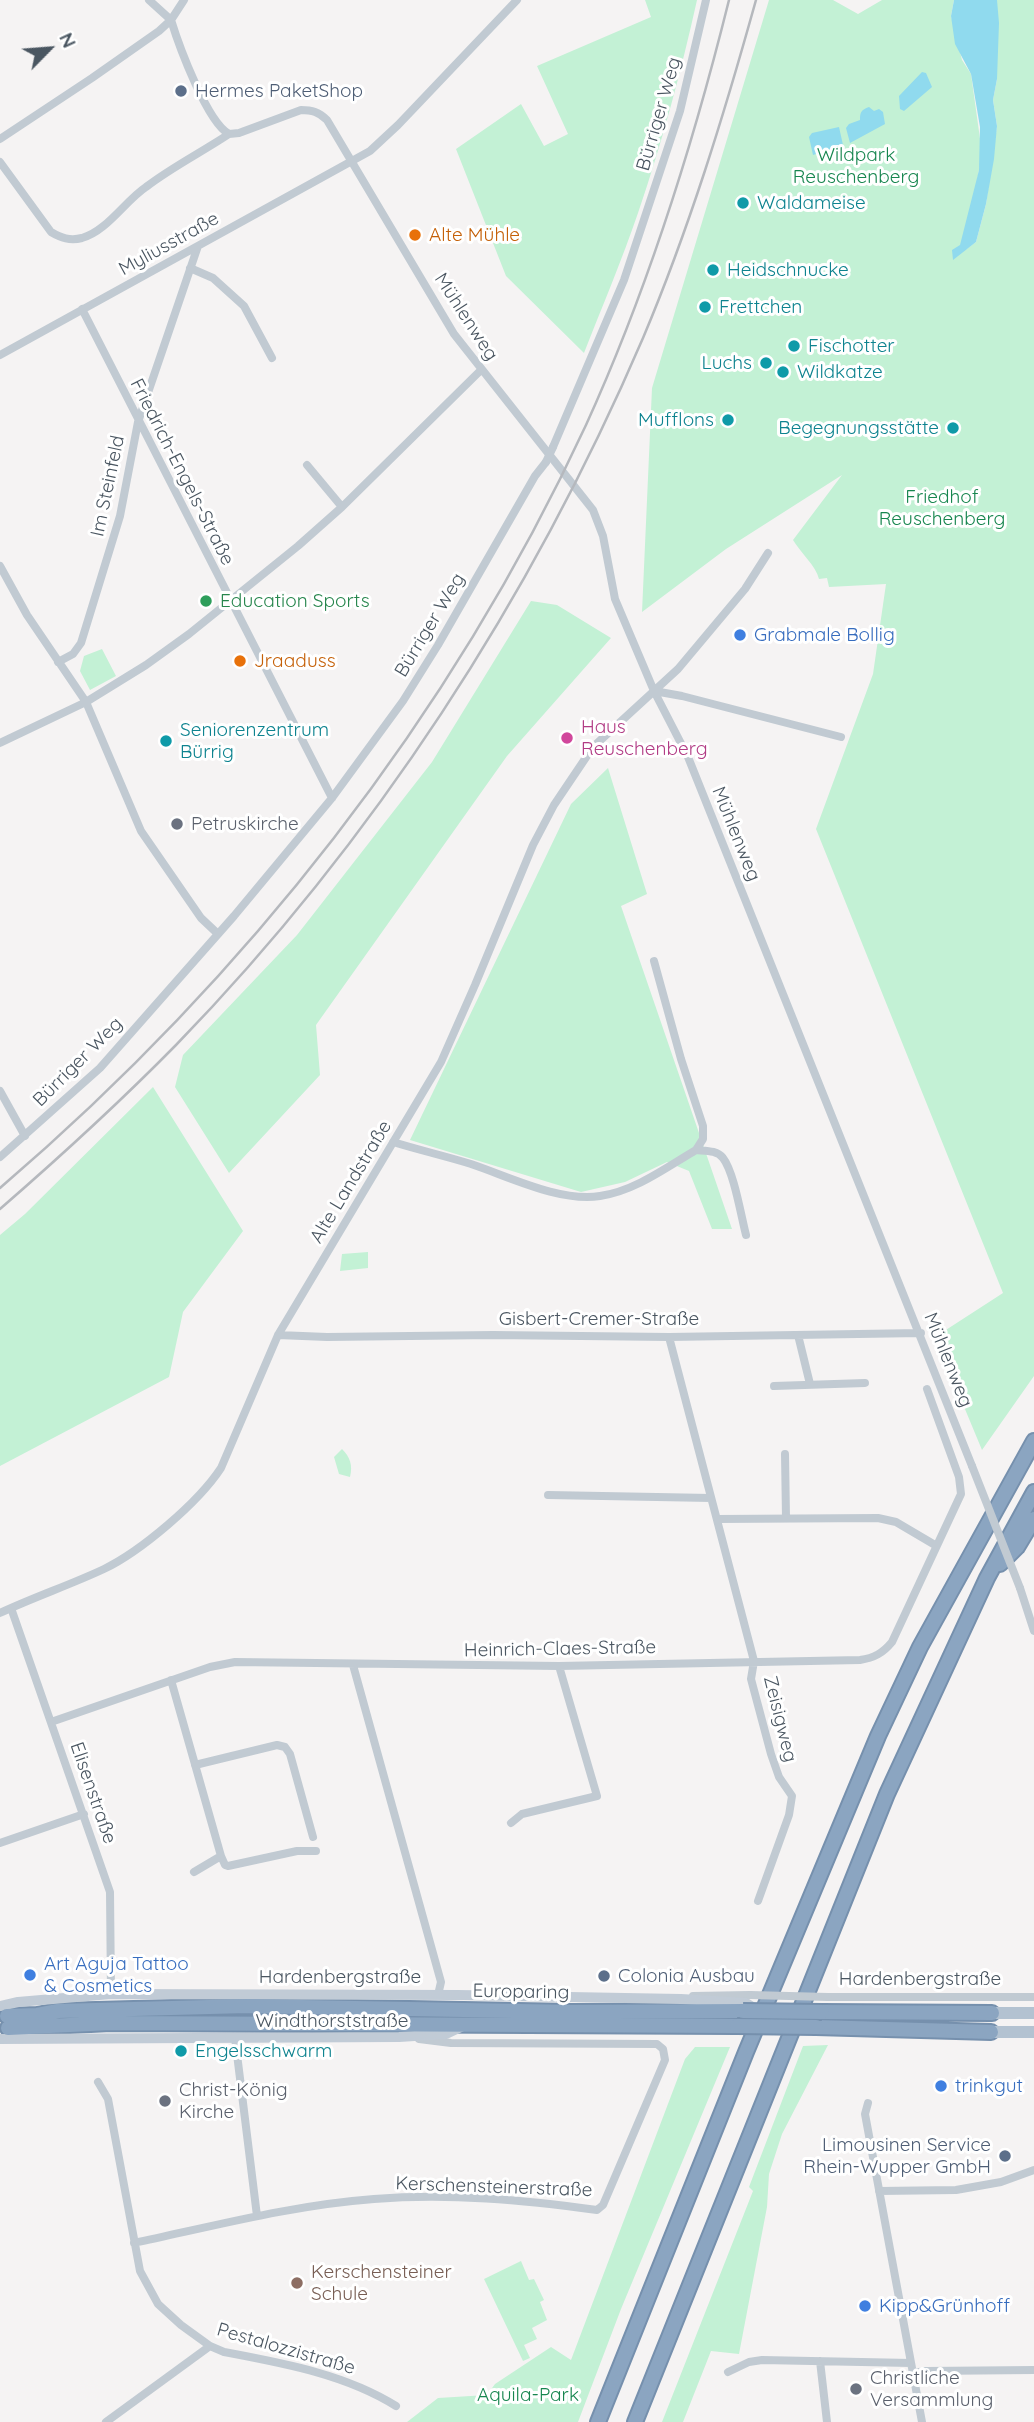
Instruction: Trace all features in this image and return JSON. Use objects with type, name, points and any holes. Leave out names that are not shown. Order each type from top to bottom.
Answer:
[{"type":"highway","points":[[598,2422],[746,2052],[878,1736],[920,1647],[1034,1441]]},
{"type":"highway","points":[[635,2422],[887,1794],[987,1578],[1034,1492]]},
{"type":"highway","points":[[987,1578],[1017,1547],[1034,1519]]},
{"type":"highway","name":"Europaring","points":[[4,2022],[58,2011],[247,2006],[572,2012],[746,2003],[760,2012],[992,2013]]},
{"type":"highway","name":"Europaring","points":[[4,2022],[737,2026],[991,2032]]},
{"type":"main road","name":"Hardenbergstraße","points":[[4,2022],[18,2002],[111,1994],[438,1995],[681,1999],[695,2002],[746,2003]]},
{"type":"main road","name":"Europaring","points":[[992,2013],[1034,2013]]},
{"type":"main road","name":"Windthorststraße","points":[[4,2022],[235,2038],[399,2037]]},
{"type":"main road","points":[[399,2037],[446,2034],[466,2025]]},
{"type":"main road","name":"Europaring","points":[[991,2032],[1034,2032]]},
{"type":"street","points":[[149,0],[171,20],[194,80],[221,128],[229,134]]},
{"type":"street","points":[[0,139],[159,31],[171,20],[184,0]]},
{"type":"street","name":"Myliusstraße","points":[[0,355],[370,151],[517,0]]},
{"type":"street","name":"Bürriger Weg","points":[[0,1157],[100,1068],[218,934],[332,798],[403,701],[438,645],[535,476],[546,462],[624,280],[680,111],[706,0]]},
{"type":"street","name":"Mühlenweg","points":[[0,162],[51,232],[70,240],[95,232],[144,188],[229,134],[239,133],[291,112],[311,110],[327,120],[454,334],[593,510],[603,536],[615,599],[654,691],[688,757],[921,1333],[1020,1588],[1034,1631]]},
{"type":"street","name":"Im Steinfeld","points":[[58,662],[73,654],[81,643],[120,516],[138,422],[199,245]]},
{"type":"street","points":[[190,268],[213,278],[244,306],[272,358]]},
{"type":"street","name":"Friedrich-Engels-Straße","points":[[82,309],[332,798]]},
{"type":"street","points":[[0,743],[86,702],[146,665],[230,600],[298,546],[342,506],[481,370]]},
{"type":"street","points":[[307,465],[342,506]]},
{"type":"street","name":"Alte Landstraße","points":[[0,1613],[107,1567],[133,1551],[211,1483],[221,1468],[278,1335],[440,1062],[533,845],[554,805],[593,747],[678,669],[745,589],[768,553]]},
{"type":"street","points":[[0,566],[27,615],[86,702],[141,831],[201,918],[218,934]]},
{"type":"street","points":[[654,691],[841,737]]},
{"type":"street","points":[[393,1142],[559,1194],[579,1197],[602,1196],[630,1187],[696,1150],[703,1139],[704,1126],[681,1059],[654,961]]},
{"type":"street","points":[[0,1091],[25,1136]]},
{"type":"street","points":[[696,1150],[715,1152],[723,1158],[734,1186],[746,1235]]},
{"type":"street","name":"Gisbert-Cremer-Straße","points":[[278,1335],[669,1337],[921,1333]]},
{"type":"street","points":[[797,1335],[810,1384]]},
{"type":"street","name":"Zeisigweg","points":[[669,1337],[754,1661],[751,1679],[771,1754],[779,1777],[792,1796],[789,1815],[758,1901]]},
{"type":"street","points":[[774,1385],[865,1383]]},
{"type":"street","name":"Mühlenweg","points":[[928,1389],[959,1478]]},
{"type":"street","points":[[785,1454],[786,1518]]},
{"type":"street","name":"Heinrich-Claes-Straße","points":[[51,1722],[210,1667],[235,1662],[559,1666],[872,1658],[884,1652],[892,1642],[961,1494],[959,1478]]},
{"type":"street","points":[[548,1495],[711,1498]]},
{"type":"street","points":[[717,1519],[878,1518],[896,1522],[936,1545]]},
{"type":"street","name":"Elisenstraße","points":[[11,1608],[110,1892],[111,1994]]},
{"type":"street","points":[[353,1665],[441,1982],[438,1995]]},
{"type":"street","points":[[511,1823],[522,1814],[597,1796],[559,1666]]},
{"type":"street","points":[[171,1681],[225,1865],[297,1851],[316,1851]]},
{"type":"street","points":[[195,1765],[277,1745],[285,1746],[290,1754],[313,1837]]},
{"type":"street","points":[[0,1843],[84,1814]]},
{"type":"street","points":[[194,1872],[221,1856]]},
{"type":"street","name":"Hardenbergstraße","points":[[746,2003],[828,1997],[1034,1997]]},
{"type":"street","name":"Windthorststraße","points":[[399,2037],[451,2043],[657,2044],[663,2049]]},
{"type":"street","points":[[235,2038],[257,2216]]},
{"type":"street","name":"Kerschensteinerstraße","points":[[134,2243],[257,2216],[349,2201],[431,2196],[546,2203],[597,2210],[603,2205],[661,2072],[665,2060],[663,2049]]},
{"type":"street","name":"Pestalozzistraße","points":[[98,2082],[108,2099],[140,2271],[158,2304],[180,2325],[210,2346],[224,2352],[342,2380],[362,2387],[396,2406]]},
{"type":"street","points":[[868,2104],[865,2114],[922,2422]]},
{"type":"street","points":[[879,2191],[956,2190],[1001,2182],[1034,2170]]},
{"type":"street","points":[[106,2422],[210,2346]]},
{"type":"street","points":[[728,2372],[749,2362],[762,2360],[911,2363]]},
{"type":"street","points":[[820,2361],[827,2422]]},
{"type":"street","points":[[912,2374],[926,2371],[1034,2370]]},
{"type":"green space","points":[[645,0],[697,0],[647,187],[584,353],[506,276],[456,149],[521,104],[544,146],[568,134],[537,66],[651,17]]},
{"type":"green space","points":[[769,0],[833,0],[858,14],[882,0],[954,0],[951,16],[962,60],[971,74],[982,153],[965,250],[976,242],[986,204],[997,126],[993,100],[997,79],[997,0],[1034,0],[1034,1376],[982,1450],[935,1337],[1003,1293],[816,829],[873,674],[886,584],[829,587],[827,578],[819,579],[815,569],[793,540],[842,475],[726,549],[642,612],[652,388]]},
{"type":"green space","points":[[531,601],[557,605],[611,638],[507,756],[316,1025],[320,1075],[229,1173],[175,1087],[183,1055],[297,935],[432,762]]},
{"type":"green space","points":[[102,649],[116,676],[90,690],[80,671],[84,656]]},
{"type":"green space","points":[[608,768],[647,894],[621,906],[732,1229],[712,1229],[689,1171],[667,1162],[625,1182],[581,1192],[410,1140],[571,804]]},
{"type":"green space","points":[[153,1087],[243,1231],[183,1312],[169,1377],[0,1466],[0,1235],[25,1214]]},
{"type":"green space","points":[[368,1252],[368,1268],[340,1271],[342,1254]]},
{"type":"green space","points":[[342,1449],[350,1462],[350,1477],[339,1474],[334,1457]]},
{"type":"green space","points":[[828,2045],[782,2134],[769,2174],[767,2207],[739,2354],[711,2351],[683,2422],[662,2422],[753,2191],[749,2187],[803,2046]]},
{"type":"green space","name":"Aquila-Park","points":[[695,2047],[730,2047],[621,2309],[578,2422],[407,2422],[438,2398],[487,2395],[495,2384],[551,2347],[571,2360],[685,2059]]},
{"type":"green space","points":[[521,2261],[529,2280],[534,2279],[544,2300],[540,2302],[547,2320],[532,2328],[537,2339],[524,2345],[530,2358],[523,2361],[484,2279]]},
{"type":"water","points":[[954,0],[997,0],[999,23],[997,79],[993,100],[997,126],[986,204],[976,242],[953,260],[952,250],[960,245],[979,170],[980,127],[971,74],[955,44],[951,16]]},
{"type":"water","points":[[922,72],[926,73],[932,87],[904,111],[900,109],[899,96]]},
{"type":"water","points":[[869,107],[883,112],[885,124],[850,143],[846,128],[860,120],[864,109]]},
{"type":"water","points":[[839,127],[843,145],[813,155],[809,137],[812,133]]},
{"type":"railway","points":[[0,1188],[90,1107],[176,1022],[257,932],[334,838],[405,740],[472,639],[532,534],[586,425],[629,322],[684,162],[729,0]]},
{"type":"railway","points":[[0,1209],[133,1087],[248,967],[317,885],[442,713],[551,530],[599,435],[643,338],[705,171],[756,0]]},
{"type":"place","name":"Hermes PaketShop","points":[[181,91]]},
{"type":"place","name":"Waldameise","points":[[743,203]]},
{"type":"place","name":"Alte Mühle","points":[[415,235]]},
{"type":"place","name":"Heidschnucke","points":[[713,270]]},
{"type":"place","name":"Frettchen","points":[[705,307]]},
{"type":"place","name":"Fischotter","points":[[794,346]]},
{"type":"place","name":"Luchs","points":[[766,363]]},
{"type":"place","name":"Wildkatze","points":[[783,372]]},
{"type":"place","name":"Mufflons","points":[[728,420]]},
{"type":"place","name":"Begegnungsstätte","points":[[953,428]]},
{"type":"place","name":"Education Sports","points":[[206,601]]},
{"type":"place","name":"Grabmale Bollig","points":[[740,635]]},
{"type":"place","name":"Jraaduss","points":[[240,661]]},
{"type":"place","name":"Haus Reuschenberg","points":[[567,738]]},
{"type":"place","name":"Seniorenzentrum Bürrig","points":[[166,741]]},
{"type":"place","name":"Petruskirche","points":[[177,824]]},
{"type":"place","name":"Art Aguja Tattoo & Cosmetics","points":[[30,1975]]},
{"type":"place","name":"Colonia Ausbau","points":[[604,1976]]},
{"type":"place","name":"Engelsschwarm","points":[[181,2051]]},
{"type":"place","name":"trinkgut","points":[[941,2086]]},
{"type":"place","name":"Christ-König Kirche","points":[[165,2101]]},
{"type":"place","name":"Limousinen Service Rhein-Wupper GmbH","points":[[1005,2156]]},
{"type":"place","name":"Kerschensteiner Schule","points":[[297,2283]]},
{"type":"place","name":"Kipp&Grünhoff","points":[[865,2306]]},
{"type":"place","name":"Christliche Versammlung","points":[[856,2389]]},
{"type":"park label","name":"Wildpark Reuschenberg","points":[[856,166]]},
{"type":"park label","name":"Friedhof Reuschenberg","points":[[942,508]]}]
